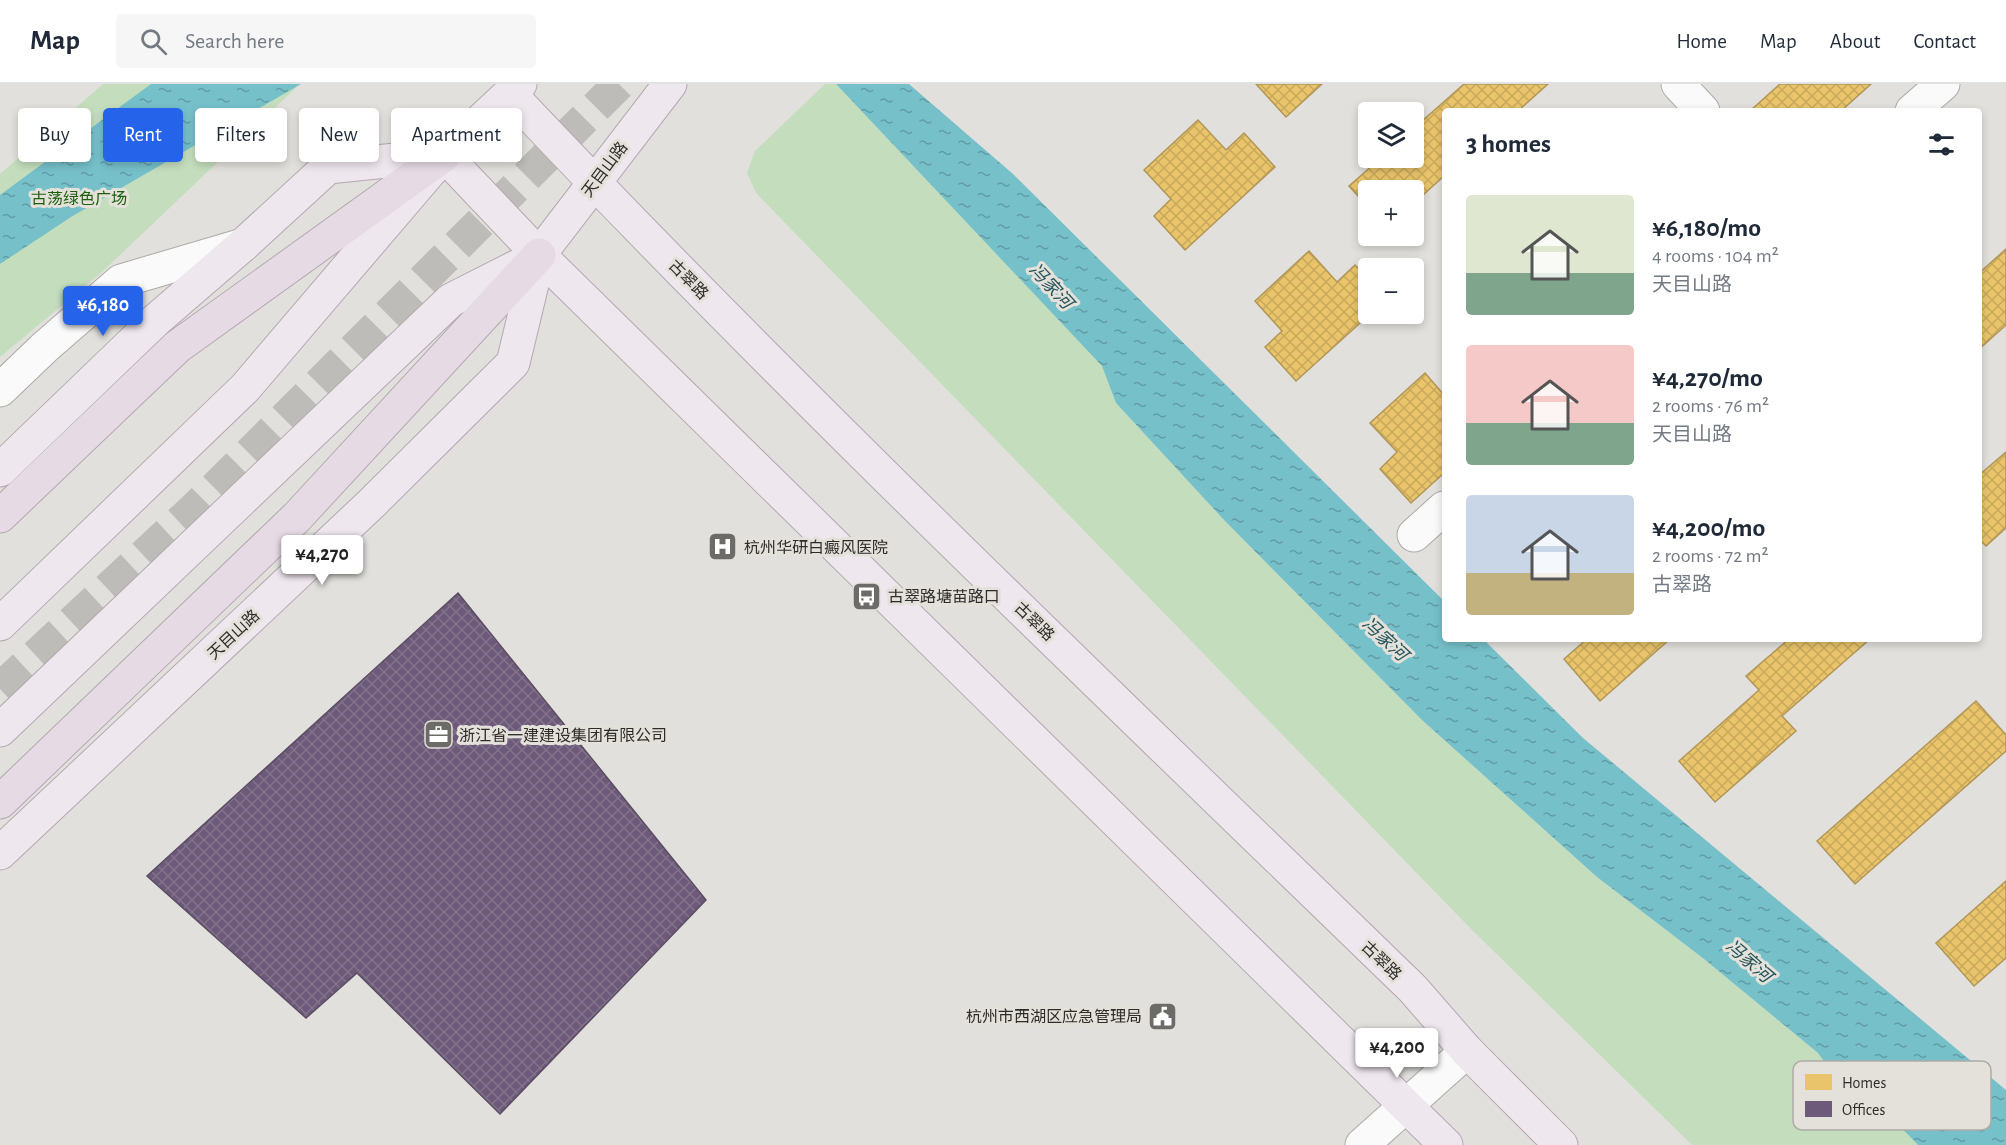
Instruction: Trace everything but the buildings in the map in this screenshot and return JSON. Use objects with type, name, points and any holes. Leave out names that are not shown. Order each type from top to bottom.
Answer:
[{"type":"highway","points":[[0,516],[177,347],[434,162]]},
{"type":"highway","points":[[0,802],[297,517],[539,255]]},
{"type":"main road","name":"天目山路","points":[[0,854],[371,504],[513,363],[539,255],[670,84]]},
{"type":"main road","name":"古翠路","points":[[515,89],[594,183],[882,472],[1413,990],[1467,1051],[1561,1145]]},
{"type":"main road","points":[[495,108],[515,89]]},
{"type":"main road","points":[[0,470],[156,320],[328,167],[391,160]]},
{"type":"main road","points":[[0,624],[245,388],[438,162]]},
{"type":"main road","points":[[451,162],[539,255],[1446,1145]]},
{"type":"main road","name":"天目山路","points":[[0,730],[452,300],[539,255]]},
{"type":"street","points":[[1678,84],[1701,108]]},
{"type":"street","points":[[1915,108],[1942,84]]},
{"type":"street","points":[[0,390],[45,347],[121,281],[243,245]]},
{"type":"street","points":[[1414,535],[1442,510]]},
{"type":"street","points":[[1362,1145],[1467,1051]]},
{"type":"green space","name":"古荡绿色广场","points":[[103,84],[300,84],[275,108],[195,108],[195,162],[218,162],[101,273],[0,357],[0,174],[18,158],[18,162],[91,162],[91,108],[76,108]]},
{"type":"green space","points":[[825,84],[836,84],[1103,366],[1116,403],[1224,520],[1422,720],[1597,877],[1704,959],[1818,1053],[1824,1061],[1793,1061],[1793,1130],[1904,1130],[1918,1145],[1692,1145],[1472,930],[756,193],[747,173],[755,151]]},
{"type":"water","points":[[151,84],[301,84],[259,108],[195,108],[195,145],[183,152],[183,108],[118,108]]},
{"type":"water","name":"冯家河","points":[[836,84],[909,84],[1013,174],[1442,599],[1442,642],[1486,642],[1583,738],[1971,1061],[1824,1061],[1818,1053],[1704,959],[1597,877],[1422,720],[1224,520],[1116,403],[1102,366]]},
{"type":"water","points":[[103,119],[103,162],[166,162],[71,217],[0,264],[0,195],[45,162],[91,162],[91,128]]},
{"type":"water","points":[[1991,1078],[2006,1090],[2006,1145],[1918,1145],[1904,1130],[1991,1130]]},
{"type":"tunnel","points":[[0,689],[196,507],[619,84]]},
{"type":"place","name":"杭州华研白癜风医院","points":[[723,547]]},
{"type":"place","name":"古翠路塘苗路口","points":[[867,596]]},
{"type":"place","name":"浙江省一建建设集团有限公司","points":[[438,735]]},
{"type":"place","name":"杭州市西湖区应急管理局","points":[[1163,1016]]}]
